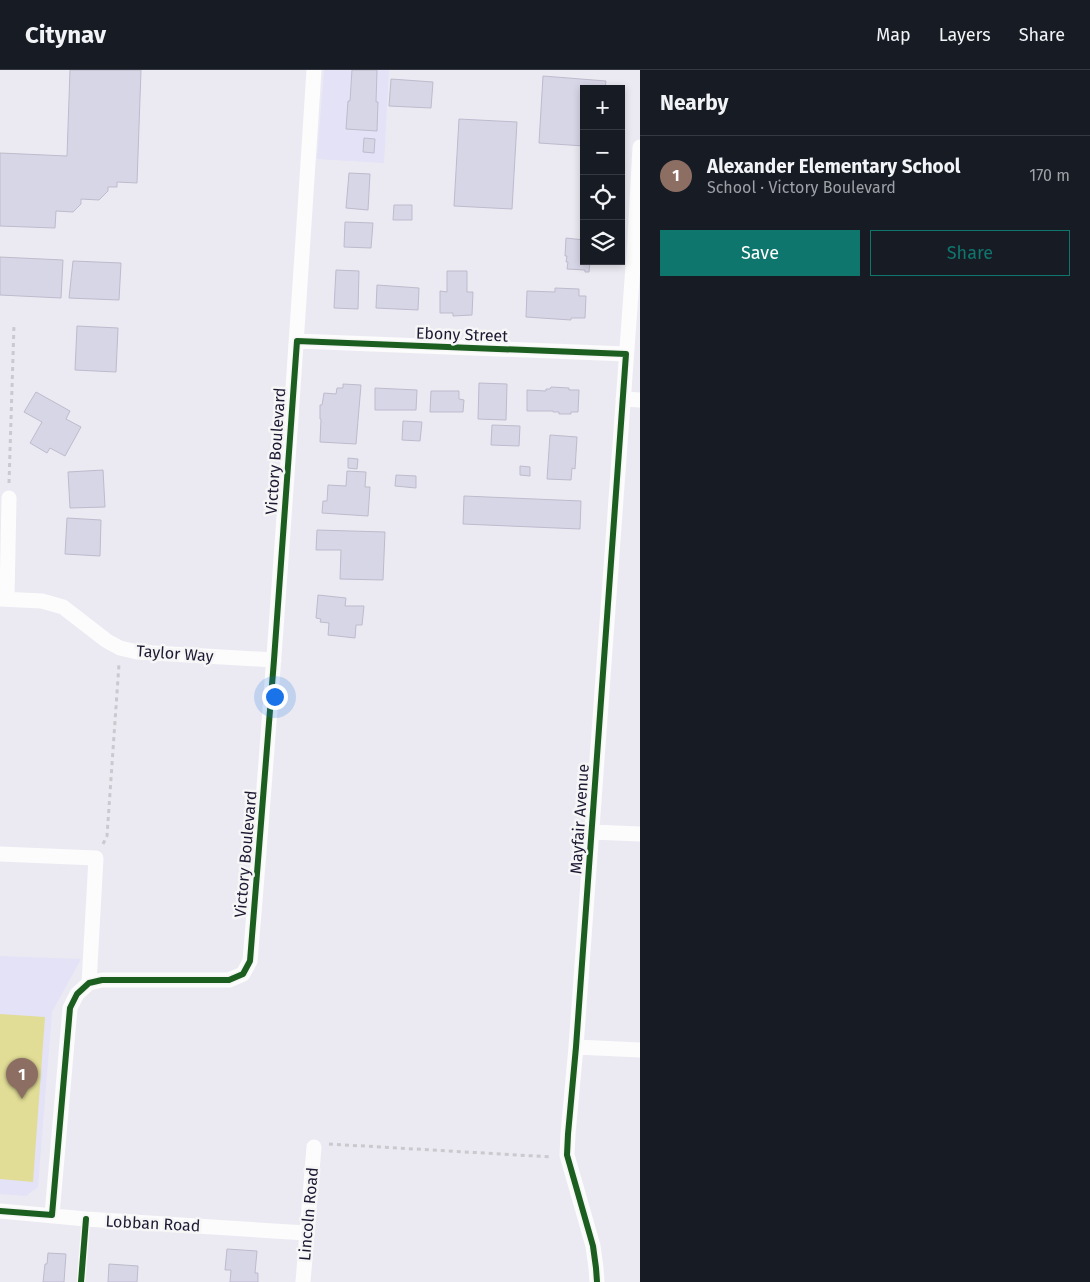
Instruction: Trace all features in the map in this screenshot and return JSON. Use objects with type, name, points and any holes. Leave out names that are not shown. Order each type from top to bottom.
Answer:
[{"type":"street","name":"Victory Boulevard","points":[[89,984],[102,980],[228,980],[247,978],[250,961],[274,660],[314,70]]},
{"type":"street","name":"Mayfair Avenue","points":[[597,1282],[592,1246],[567,1155],[626,354],[637,240],[640,147]]},
{"type":"street","name":"Ebony Street","points":[[297,341],[626,354]]},
{"type":"street","points":[[623,399],[640,400]]},
{"type":"street","points":[[3,599],[9,498]]},
{"type":"street","name":"Taylor Way","points":[[3,599],[42,601],[63,607],[107,641],[120,648],[137,652],[274,660]]},
{"type":"street","points":[[592,832],[640,834]]},
{"type":"street","points":[[0,854],[96,858],[89,984],[77,994],[70,1008],[52,1216]]},
{"type":"street","points":[[576,1047],[640,1050]]},
{"type":"street","name":"Lincoln Road","points":[[302,1282],[314,1147]]},
{"type":"street","name":"Lobban Road","points":[[0,1212],[306,1233]]},
{"type":"lane","points":[[81,1282],[86,1219]]},
{"type":"path","points":[[9,498],[14,325]]},
{"type":"path","points":[[96,858],[107,836],[120,648]]},
{"type":"path","points":[[314,1147],[329,1144],[555,1157],[567,1155]]},
{"type":"shaded area","points":[[324,70],[389,70],[384,163],[317,159]]},
{"type":"shaded area","points":[[0,956],[81,959],[52,1012],[38,1187],[26,1196],[0,1194]]},
{"type":"shaded area","points":[[0,1014],[45,1017],[33,1182],[0,1179]]},
{"type":"building","points":[[70,70],[141,70],[137,183],[117,182],[117,187],[108,187],[108,191],[99,200],[81,199],[81,204],[73,212],[56,211],[55,228],[0,226],[0,153],[67,156]]},
{"type":"building","points":[[352,70],[377,70],[377,131],[346,129]]},
{"type":"building","points":[[543,76],[606,81],[606,85],[580,85],[580,146],[539,143]]},
{"type":"building","points":[[391,79],[433,82],[431,108],[389,106]]},
{"type":"building","points":[[459,119],[517,122],[512,209],[454,206]]},
{"type":"building","points":[[364,138],[375,139],[374,153],[363,152]]},
{"type":"building","points":[[349,173],[370,174],[368,210],[346,208]]},
{"type":"building","points":[[394,205],[412,205],[412,220],[393,220]]},
{"type":"building","points":[[345,222],[373,223],[371,248],[344,247]]},
{"type":"building","points":[[566,238],[580,240],[580,265],[590,265],[589,272],[567,269],[568,262],[566,262],[567,256],[565,256]]},
{"type":"building","points":[[0,257],[63,260],[61,298],[0,295]]},
{"type":"building","points":[[73,261],[121,263],[119,300],[69,298]]},
{"type":"building","points":[[336,270],[359,271],[358,309],[334,308]]},
{"type":"building","points":[[447,271],[467,271],[467,292],[473,292],[472,315],[453,316],[453,313],[440,313],[440,291],[447,292]]},
{"type":"building","points":[[377,285],[419,288],[418,310],[376,308]]},
{"type":"building","points":[[555,288],[579,289],[579,296],[586,296],[585,318],[571,318],[571,320],[526,317],[527,291],[555,292]]},
{"type":"building","points":[[77,326],[118,328],[116,372],[75,370]]},
{"type":"building","points":[[479,383],[507,384],[506,420],[478,419]]},
{"type":"building","points":[[343,384],[361,385],[356,444],[320,442],[320,405],[322,405],[324,393],[336,394],[337,388],[343,388]]},
{"type":"building","points":[[551,387],[579,390],[578,412],[559,414],[559,412],[553,411],[527,411],[527,390],[546,391],[546,389]]},
{"type":"building","points":[[375,388],[417,390],[416,410],[375,410]]},
{"type":"building","points":[[431,391],[459,391],[459,399],[464,400],[463,412],[430,412]]},
{"type":"building","points":[[36,392],[70,411],[66,419],[81,427],[65,456],[50,448],[47,453],[30,443],[42,422],[24,412]]},
{"type":"building","points":[[403,421],[422,422],[420,441],[402,440]]},
{"type":"building","points":[[492,425],[520,426],[519,446],[491,445]]},
{"type":"building","points":[[550,435],[577,437],[575,469],[572,468],[571,480],[547,479]]},
{"type":"building","points":[[348,458],[358,459],[357,469],[348,468]]},
{"type":"building","points":[[520,466],[530,467],[530,476],[520,475]]},
{"type":"building","points":[[103,470],[105,507],[70,508],[68,472]]},
{"type":"building","points":[[347,471],[366,472],[365,487],[370,487],[368,516],[322,513],[323,501],[327,501],[328,485],[346,486]]},
{"type":"building","points":[[396,475],[416,476],[416,488],[395,486]]},
{"type":"building","points":[[464,496],[581,501],[580,529],[463,524]]},
{"type":"building","points":[[67,518],[101,520],[100,556],[65,554]]},
{"type":"building","points":[[317,530],[385,532],[383,580],[340,579],[341,550],[316,550]]},
{"type":"building","points":[[318,595],[346,598],[345,606],[364,606],[362,625],[356,625],[355,638],[328,635],[329,623],[320,622],[321,619],[316,618]]},
{"type":"building","points":[[227,1249],[257,1251],[255,1273],[258,1273],[258,1282],[230,1282],[231,1270],[225,1270]]},
{"type":"building","points":[[48,1253],[66,1254],[64,1282],[43,1282]]},
{"type":"building","points":[[109,1264],[138,1266],[137,1282],[108,1282]]},
{"type":"cycle path","points":[[0,1211],[52,1215],[70,1008],[77,994],[89,983],[102,980],[229,980],[243,974],[250,961],[297,341],[626,354],[567,1155],[593,1246],[597,1282]]},
{"type":"cycle path","points":[[81,1282],[86,1219]]},
{"type":"place","name":"Alexander Elementary School","points":[[22,1099]]}]
